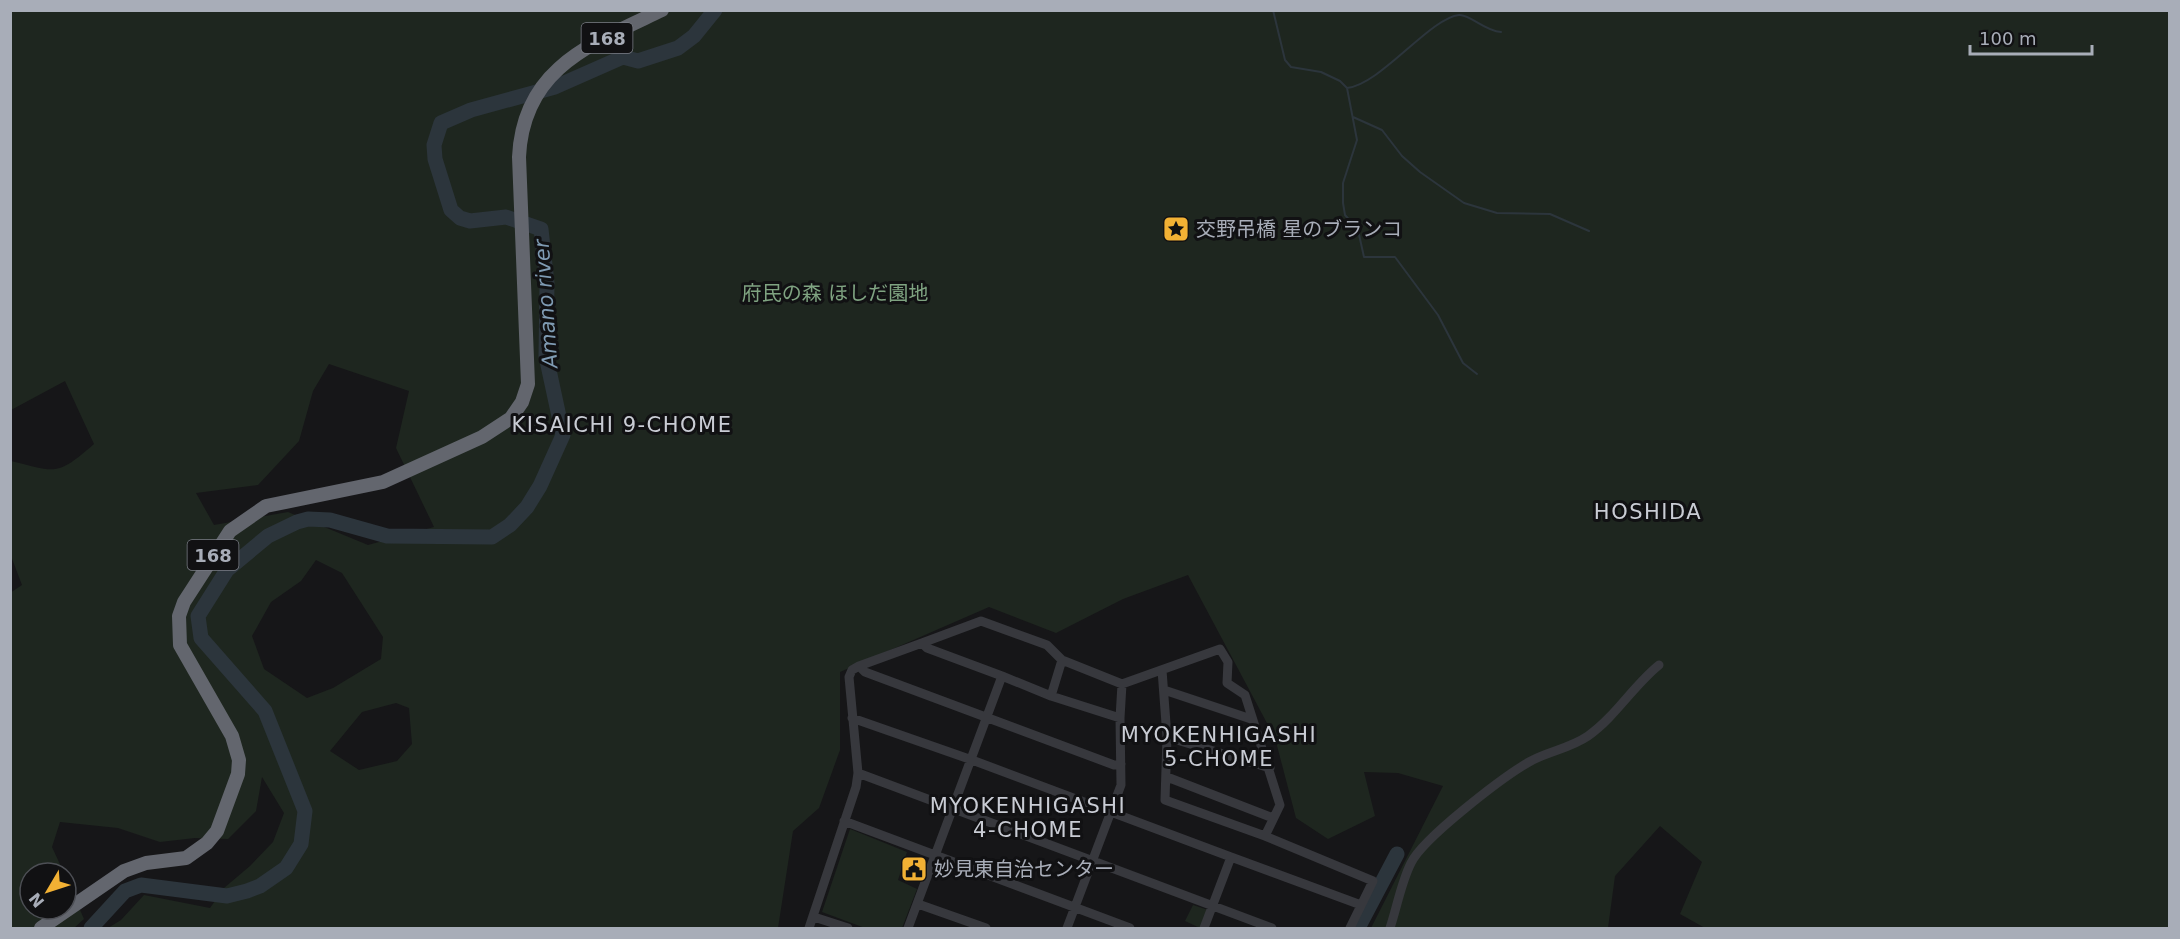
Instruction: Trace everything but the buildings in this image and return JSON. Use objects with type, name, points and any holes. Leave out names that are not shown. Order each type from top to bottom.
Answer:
[{"type":"highway","name":"168","points":[[41,928],[124,871],[146,863],[186,858],[207,843],[217,831],[238,774],[239,760],[232,736],[180,645],[179,616],[184,602],[230,531],[266,506],[361,487],[401,475],[501,427],[516,412],[528,384],[519,147],[526,113],[543,83],[555,70],[590,46],[662,10]]},
{"type":"street","points":[[809,928],[858,773],[849,677],[852,670],[981,621],[1047,645],[1062,660],[1122,684],[1220,649],[1228,662],[1227,683],[1245,695],[1280,805],[1265,836]]},
{"type":"street","points":[[922,643],[927,648],[1051,696],[1120,718]]},
{"type":"street","points":[[1051,696],[1062,660]]},
{"type":"street","points":[[1390,928],[1412,861],[1424,845],[1506,776],[1531,761],[1560,751],[1589,735],[1624,702],[1641,679],[1659,665]]},
{"type":"street","points":[[859,666],[865,672],[1114,765],[1120,764]]},
{"type":"street","points":[[1162,670],[1167,737],[1165,800],[1265,836],[1373,881],[1350,928]]},
{"type":"street","points":[[908,928],[1002,676]]},
{"type":"street","points":[[1067,928],[1121,785],[1122,684]]},
{"type":"street","points":[[1164,690],[1251,719]]},
{"type":"street","points":[[852,718],[972,760],[1361,905]]},
{"type":"street","points":[[1167,737],[1270,768]]},
{"type":"street","points":[[858,773],[1214,905],[1252,925],[1272,928]]},
{"type":"street","points":[[1167,777],[1273,819]]},
{"type":"street","points":[[844,821],[1130,928]]},
{"type":"street","points":[[1204,928],[1231,857]]},
{"type":"street","points":[[918,904],[986,928]]},
{"type":"street","points":[[814,917],[848,928]]},
{"type":"green space","name":"府民の森 ほしだ園地","points":[[10,11],[2169,11],[2169,928],[1705,928],[1680,914],[1702,862],[1660,826],[1615,876],[1608,928],[1371,928],[1443,786],[1398,773],[1364,772],[1375,816],[1328,839],[1296,818],[1275,738],[1188,575],[1123,599],[1056,633],[989,607],[840,672],[840,750],[819,808],[793,831],[778,928],[108,928],[121,920],[144,895],[210,908],[224,888],[273,842],[284,813],[262,777],[256,811],[228,839],[195,838],[160,842],[118,828],[60,822],[52,847],[58,861],[18,861],[18,921],[78,921],[78,905],[84,919],[74,928],[11,928],[10,593],[22,585],[11,556],[11,461],[38,468],[56,469],[71,462],[94,444],[65,381],[11,410]],"holes":[[[329,364],[409,391],[396,448],[434,527],[368,545],[288,512],[214,525],[196,493],[258,485],[299,441],[313,391]],[[316,560],[342,573],[383,637],[381,659],[333,688],[307,698],[264,669],[252,636],[271,602],[301,581]],[[396,703],[409,708],[412,744],[397,761],[359,770],[330,751],[362,712]]]},
{"type":"green space","points":[[850,829],[907,852],[898,880],[917,889],[902,928],[865,928],[822,912]]},
{"type":"green space","points":[[1193,905],[1208,910],[1200,928],[1185,921]]},
{"type":"waterway","name":"Amano river","points":[[91,928],[125,891],[141,885],[227,896],[260,886],[286,868],[301,844],[305,811],[265,711],[201,638],[198,616],[227,570],[268,536],[308,519],[330,520],[387,536],[492,537],[510,525],[527,507],[540,486],[563,435],[546,356],[547,283],[541,229],[506,217],[470,221],[460,218],[451,210],[435,159],[434,145],[441,123],[471,110],[555,87],[623,57],[638,61],[678,48],[694,36],[715,10]]},
{"type":"waterway","points":[[1273,10],[1285,60],[1291,67],[1321,72],[1340,81],[1347,88],[1357,140],[1343,183],[1343,203],[1345,215],[1358,230],[1364,257],[1395,257],[1438,315],[1463,363],[1477,374]]},
{"type":"waterway","points":[[1347,88],[1374,76],[1447,19],[1463,15],[1489,29],[1501,32]]},
{"type":"waterway","points":[[1353,117],[1382,130],[1402,156],[1420,172],[1464,203],[1497,213],[1550,214],[1589,231]]},
{"type":"waterway","points":[[1358,928],[1397,854]]},
{"type":"place","name":"交野吊橋 星のブランコ","points":[[1176,229]]},
{"type":"place","name":"妙見東自治センター","points":[[914,869]]},
{"type":"district","name":"KISAICHI 9-CHOME","points":[[622,425]]},
{"type":"district","name":"HOSHIDA","points":[[1648,512]]},
{"type":"district","name":"MYOKENHIGASHI 5-CHOME","points":[[1219,747]]},
{"type":"district","name":"MYOKENHIGASHI 4-CHOME","points":[[1028,818]]}]
